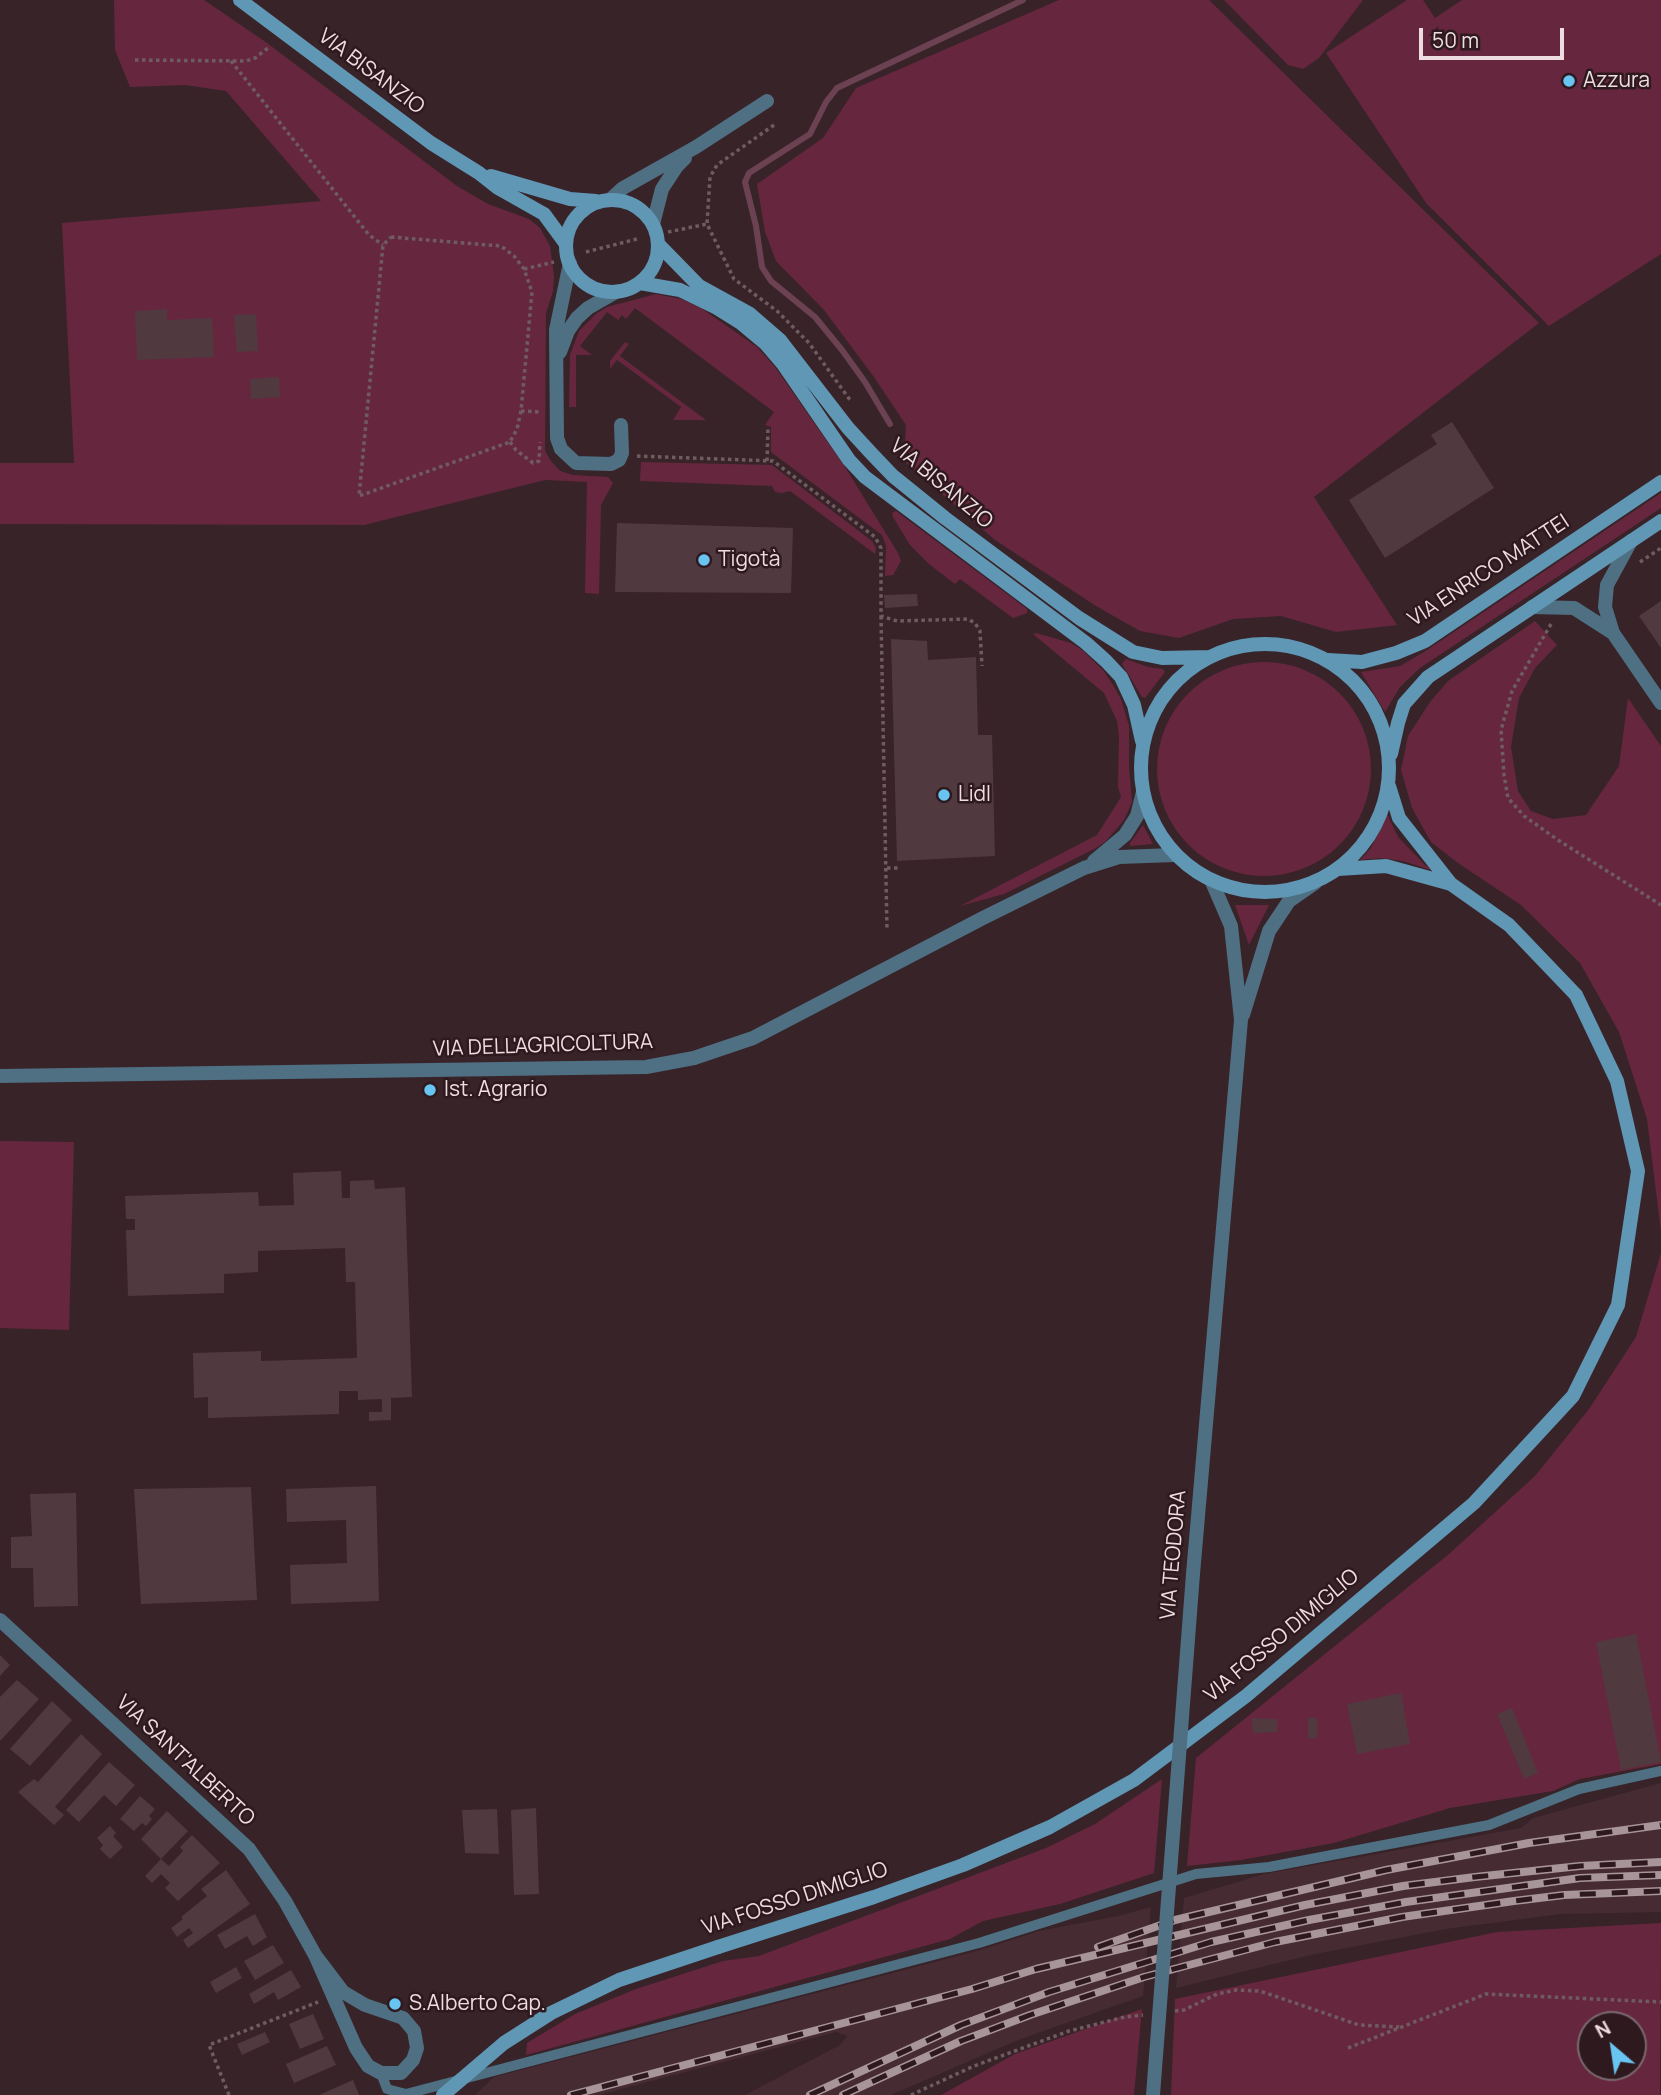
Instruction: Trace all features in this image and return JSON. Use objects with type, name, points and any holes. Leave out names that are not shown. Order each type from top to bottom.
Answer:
[{"type":"main road","name":"VIA BISANZIO","points":[[240,0],[430,143],[498,188],[544,214],[566,244]]},
{"type":"main road","name":"VIA BISANZIO","points":[[479,173],[570,200],[606,200]]},
{"type":"main road","points":[[606,200],[635,206],[653,224],[658,244],[656,259],[650,272],[640,283],[616,292],[602,291],[577,276],[570,264],[566,244],[569,230],[577,216],[588,206],[606,200]]},
{"type":"main road","name":"VIA BISANZIO","points":[[658,244],[699,286],[750,314],[780,340],[848,428],[871,453],[893,476],[964,533],[1079,618],[1133,652],[1162,658],[1210,657]]},
{"type":"main road","name":"VIA BISANZIO","points":[[640,283],[680,290],[741,323],[765,343],[783,364],[849,460],[865,477],[1086,643],[1106,661],[1121,677],[1134,705],[1143,743]]},
{"type":"main road","name":"VIA ENRICO MATTEI","points":[[1328,660],[1362,662],[1396,653],[1426,640],[1661,482]]},
{"type":"main road","points":[[1390,762],[1381,722],[1360,686],[1328,660],[1294,647],[1258,643],[1222,651],[1210,657],[1190,668],[1168,689],[1152,714],[1143,743],[1140,773],[1145,803],[1157,831],[1175,855],[1192,870],[1213,882],[1237,890],[1264,893],[1315,883],[1338,869],[1362,846],[1374,828],[1389,786],[1390,762],[1404,704],[1428,677],[1661,521]]},
{"type":"main road","name":"VIA FOSSO DIMIGLIO","points":[[443,2095],[504,2043],[551,2013],[619,1980],[963,1865],[1050,1828],[1134,1780],[1246,1696],[1474,1503],[1573,1396],[1618,1305],[1638,1171],[1617,1081],[1576,995],[1509,925],[1451,884],[1399,818],[1389,786]]},
{"type":"main road","name":"VIA FOSSO DIMIGLIO","points":[[1338,869],[1386,866],[1451,884]]},
{"type":"street","points":[[606,200],[767,101]]},
{"type":"street","points":[[653,224],[662,189],[668,178],[696,147]]},
{"type":"street","points":[[570,264],[556,330],[557,438],[561,449],[576,463],[611,464],[619,460],[622,453],[621,425]]},
{"type":"street","points":[[558,356],[568,331],[577,318],[587,308],[616,292]]},
{"type":"street","points":[[1631,541],[1606,584],[1605,607],[1613,633],[1661,704]]},
{"type":"street","points":[[1532,607],[1574,608],[1613,633]]},
{"type":"street","name":"VIA DELL'AGRICOLTURA","points":[[1084,868],[1125,835],[1137,816],[1143,792]]},
{"type":"street","name":"VIA DELL'AGRICOLTURA","points":[[0,1076],[646,1067],[694,1058],[753,1038],[1084,868],[1119,857],[1175,855]]},
{"type":"street","name":"VIA TEODORA","points":[[1153,2095],[1193,1574],[1241,1020],[1230,926],[1213,882]]},
{"type":"street","name":"VIA TEODORA","points":[[1241,1020],[1269,931],[1289,901],[1315,883]]},
{"type":"street","name":"VIA SANT'ALBERTO","points":[[0,1620],[249,1849],[285,1901],[315,1955],[356,2048],[368,2066],[381,2073],[401,2073],[413,2060],[417,2048],[414,2031],[403,2018],[365,2005],[343,1992],[315,1955]]},
{"type":"street","points":[[345,2021],[357,2007],[365,2005]]},
{"type":"lane","points":[[381,2073],[387,2088],[406,2094],[979,1944],[1196,1874],[1269,1867],[1489,1825],[1579,1789],[1661,1770]]},
{"type":"path","points":[[135,60],[246,61],[268,48]]},
{"type":"path","points":[[231,61],[369,235],[383,245]]},
{"type":"path","points":[[668,232],[706,224],[710,177],[717,165],[774,125]]},
{"type":"path","points":[[391,237],[501,246],[514,256],[524,269],[532,292],[521,411],[510,442],[359,496],[383,245],[391,237]]},
{"type":"path","points":[[586,251],[637,239]]},
{"type":"path","points":[[524,269],[554,262]]},
{"type":"path","points":[[521,411],[558,410]]},
{"type":"path","points":[[540,412],[540,421]]},
{"type":"path","points":[[767,461],[768,428]]},
{"type":"path","points":[[510,442],[533,463],[539,461],[540,435]]},
{"type":"path","points":[[635,456],[774,461],[875,537],[881,548],[887,931]]},
{"type":"path","points":[[881,616],[897,621],[968,619],[975,623],[980,631],[982,666]]},
{"type":"path","points":[[1555,620],[1511,691],[1501,730],[1508,798],[1524,816],[1558,840],[1661,905]]},
{"type":"path","points":[[887,868],[901,868]]},
{"type":"path","points":[[1348,2048],[1486,1994],[1661,2002]]},
{"type":"path","points":[[229,2095],[209,2045],[333,1995]]},
{"type":"shaded area","points":[[114,0],[204,0],[267,43],[457,186],[488,204],[529,219],[540,228],[550,246],[554,276],[553,291],[546,313],[545,451],[560,471],[573,475],[608,477],[613,483],[601,505],[599,594],[585,593],[587,482],[545,480],[364,525],[0,524],[0,463],[74,463],[62,223],[321,201],[226,91],[185,85],[130,87],[115,50]]},
{"type":"shaded area","points":[[1059,0],[1209,0],[1539,323],[1314,497],[1397,625],[1336,632],[1281,616],[1233,619],[1179,638],[1140,631],[1096,606],[995,540],[904,461],[906,425],[824,310],[776,261],[765,232],[757,184],[823,138],[856,88]]},
{"type":"shaded area","points":[[1224,0],[1363,0],[1319,58],[1303,69],[1288,65]]},
{"type":"shaded area","points":[[1407,0],[1423,0],[1435,18],[1462,0],[1661,0],[1661,254],[1549,326],[1426,203],[1326,53]]},
{"type":"shaded area","points":[[656,294],[681,299],[701,308],[757,347],[775,367],[845,467],[898,553],[901,561],[893,575],[885,576],[886,546],[882,535],[771,452],[771,427],[765,425],[774,412],[635,308],[626,319],[622,315],[618,320],[607,312],[580,346],[592,355],[576,355],[576,407],[569,407],[570,355],[579,331],[607,307]]},
{"type":"shaded area","points":[[625,342],[629,344],[620,356],[706,420],[673,420],[681,407],[617,360],[610,369],[610,361]]},
{"type":"shaded area","points":[[641,462],[772,465],[872,541],[876,548],[875,554],[790,491],[775,492],[772,486],[640,481]]},
{"type":"shaded area","points":[[1661,493],[1661,508],[1420,668],[1400,687],[1385,712],[1361,672],[1400,666],[1424,652]]},
{"type":"shaded area","points":[[896,511],[1027,609],[1027,613],[1013,618],[960,579],[955,584],[929,564],[910,545],[893,517],[892,513]]},
{"type":"shaded area","points":[[1535,621],[1557,645],[1535,668],[1519,698],[1511,747],[1518,791],[1531,811],[1553,819],[1586,815],[1619,766],[1628,698],[1661,746],[1661,1232],[1647,1119],[1619,1032],[1580,963],[1521,905],[1431,842],[1412,808],[1401,770],[1408,736],[1430,702],[1448,681]]},
{"type":"shaded area","points":[[1033,634],[1071,643],[1082,650],[1103,670],[1121,699],[1129,726],[1132,802],[1124,820],[1106,841],[1096,848],[1004,894],[960,906],[1097,835],[1121,797],[1118,787],[1117,721],[1104,693]]},
{"type":"shaded area","points":[[1126,659],[1163,669],[1165,672],[1145,698],[1122,664]]},
{"type":"shaded area","points":[[1264,662],[1305,670],[1340,693],[1363,728],[1371,769],[1363,810],[1340,845],[1305,868],[1264,876],[1223,868],[1188,845],[1165,810],[1157,769],[1165,728],[1188,693],[1223,670]]},
{"type":"shaded area","points":[[1387,814],[1398,837],[1434,871],[1403,861],[1381,858],[1360,860],[1371,848]]},
{"type":"shaded area","points":[[1143,825],[1153,844],[1130,846],[1130,843]]},
{"type":"shaded area","points":[[1235,905],[1269,905],[1249,945]]},
{"type":"shaded area","points":[[0,1141],[74,1142],[69,1330],[0,1328]]},
{"type":"shaded area","points":[[1661,1253],[1661,1764],[1580,1779],[1553,1791],[1450,1808],[1334,1843],[1241,1860],[1187,1866],[1196,1758],[1449,1554],[1535,1476],[1589,1409],[1636,1337]]},
{"type":"shaded area","points":[[1162,1779],[1154,1873],[1060,1904],[983,1921],[950,1939],[526,2055],[527,2043],[575,2014],[636,1989],[723,1961],[759,1956],[1046,1848],[1095,1824]]},
{"type":"shaded area","points":[[1661,1783],[1661,1912],[1561,1914],[1446,1929],[1315,1954],[1176,1988],[1184,1898],[1264,1874],[1521,1828],[1533,1818]]},
{"type":"shaded area","points":[[1151,1907],[1143,1996],[1018,2040],[891,2095],[745,2095],[840,2045],[847,2036],[836,2032],[599,2095],[475,2095],[494,2077],[977,1951],[1039,1931]]},
{"type":"shaded area","points":[[1661,1923],[1660,2095],[1171,2095],[1175,1999],[1497,1932]]},
{"type":"shaded area","points":[[1142,2009],[1134,2095],[941,2095],[1015,2054]]},
{"type":"building","points":[[167,309],[167,320],[212,318],[214,357],[137,360],[135,311]]},
{"type":"building","points":[[256,314],[258,351],[237,352],[234,315]]},
{"type":"building","points":[[279,377],[280,397],[251,399],[250,379]]},
{"type":"building","points":[[1452,422],[1494,488],[1385,558],[1349,500],[1437,444],[1431,435]]},
{"type":"building","name":"Tigotà","points":[[617,523],[793,528],[791,593],[615,592]]},
{"type":"building","points":[[917,594],[918,606],[885,608],[884,595]]},
{"type":"building","points":[[1661,601],[1661,648],[1639,616]]},
{"type":"building","name":"Lidl","points":[[891,639],[927,641],[928,660],[976,657],[978,735],[992,735],[995,856],[897,861]]},
{"type":"building","points":[[341,1171],[342,1198],[350,1198],[350,1181],[374,1180],[375,1189],[405,1187],[412,1397],[391,1398],[391,1420],[369,1421],[369,1412],[382,1412],[382,1399],[358,1400],[358,1391],[339,1391],[339,1414],[208,1418],[208,1397],[194,1398],[193,1353],[261,1351],[261,1361],[357,1358],[355,1282],[346,1282],[345,1248],[258,1251],[258,1272],[224,1274],[224,1293],[128,1296],[126,1230],[135,1230],[135,1219],[126,1219],[125,1196],[258,1192],[259,1206],[294,1205],[293,1173]]},
{"type":"building","points":[[376,1486],[379,1601],[291,1604],[290,1565],[347,1563],[346,1520],[287,1522],[286,1489]]},
{"type":"building","points":[[251,1487],[257,1600],[141,1604],[134,1489]]},
{"type":"building","points":[[76,1493],[78,1606],[34,1607],[33,1568],[11,1568],[11,1537],[32,1536],[30,1494]]},
{"type":"building","points":[[1636,1634],[1661,1762],[1621,1770],[1596,1642]]},
{"type":"building","points":[[0,1655],[10,1665],[0,1676]]},
{"type":"building","points":[[17,1680],[39,1699],[0,1741],[0,1697]]},
{"type":"building","points":[[1401,1693],[1410,1744],[1357,1754],[1347,1704]]},
{"type":"building","points":[[52,1701],[72,1720],[30,1766],[10,1749]]},
{"type":"building","points":[[1512,1708],[1538,1773],[1524,1779],[1497,1714]]},
{"type":"building","points":[[1252,1718],[1277,1719],[1277,1732],[1253,1733]]},
{"type":"building","points":[[1308,1718],[1317,1718],[1317,1738],[1308,1738]]},
{"type":"building","points":[[81,1734],[102,1754],[55,1807],[64,1815],[54,1825],[18,1792],[34,1779],[38,1782]]},
{"type":"building","points":[[109,1762],[135,1785],[116,1806],[104,1795],[79,1822],[66,1810]]},
{"type":"building","points":[[140,1796],[155,1809],[146,1826],[142,1823],[134,1831],[120,1819]]},
{"type":"building","points":[[536,1808],[539,1894],[514,1895],[511,1810]]},
{"type":"building","points":[[497,1809],[499,1854],[465,1853],[462,1810]]},
{"type":"building","points":[[167,1811],[188,1831],[161,1859],[141,1839]]},
{"type":"building","points":[[110,1826],[116,1833],[113,1836],[123,1847],[110,1859],[100,1849],[103,1845],[97,1838]]},
{"type":"building","points":[[192,1835],[220,1863],[178,1901],[165,1888],[170,1883],[161,1874],[152,1883],[145,1876],[161,1859],[169,1866],[183,1851],[180,1847]]},
{"type":"building","points":[[226,1870],[250,1904],[188,1948],[183,1940],[193,1933],[189,1928],[177,1937],[171,1928],[207,1896],[201,1889]]},
{"type":"building","points":[[255,1914],[267,1937],[253,1946],[247,1936],[225,1949],[217,1935]]},
{"type":"building","points":[[273,1945],[284,1963],[255,1980],[244,1961]]},
{"type":"building","points":[[236,1967],[242,1978],[216,1993],[210,1982]]},
{"type":"building","points":[[291,1970],[301,1987],[278,2000],[274,1992],[254,2004],[249,1994]]},
{"type":"building","points":[[313,2014],[324,2039],[300,2049],[289,2024]]},
{"type":"building","points":[[265,2032],[270,2042],[242,2055],[237,2044]]},
{"type":"building","points":[[327,2046],[336,2065],[294,2083],[286,2064]]},
{"type":"building","points":[[353,2080],[359,2095],[319,2095]]},
{"type":"waterway","points":[[890,424],[842,350],[815,317],[771,281],[762,267],[756,226],[745,182],[749,173],[810,134],[826,102],[837,88],[1023,0]]},
{"type":"railway","points":[[1098,1947],[1175,1920],[1386,1870],[1529,1843],[1661,1825]]},
{"type":"railway","points":[[571,2095],[972,1989],[1036,1969],[1305,1905],[1403,1886],[1475,1877],[1580,1866],[1661,1862]]},
{"type":"railway","points":[[810,2095],[961,2025],[1049,1992],[1211,1942],[1406,1902],[1580,1878],[1661,1875]]},
{"type":"railway","points":[[843,2095],[961,2041],[1030,2015],[1144,1977],[1275,1942],[1402,1917],[1514,1901],[1564,1895],[1661,1891]]},
{"type":"place","name":"Azzura","points":[[1569,81]]},
{"type":"place","name":"Tigotà","points":[[704,560]]},
{"type":"place","name":"Lidl","points":[[944,795]]},
{"type":"place","name":"Ist. Agrario","points":[[430,1090]]},
{"type":"place","name":"S.Alberto Cap.","points":[[395,2004]]}]
